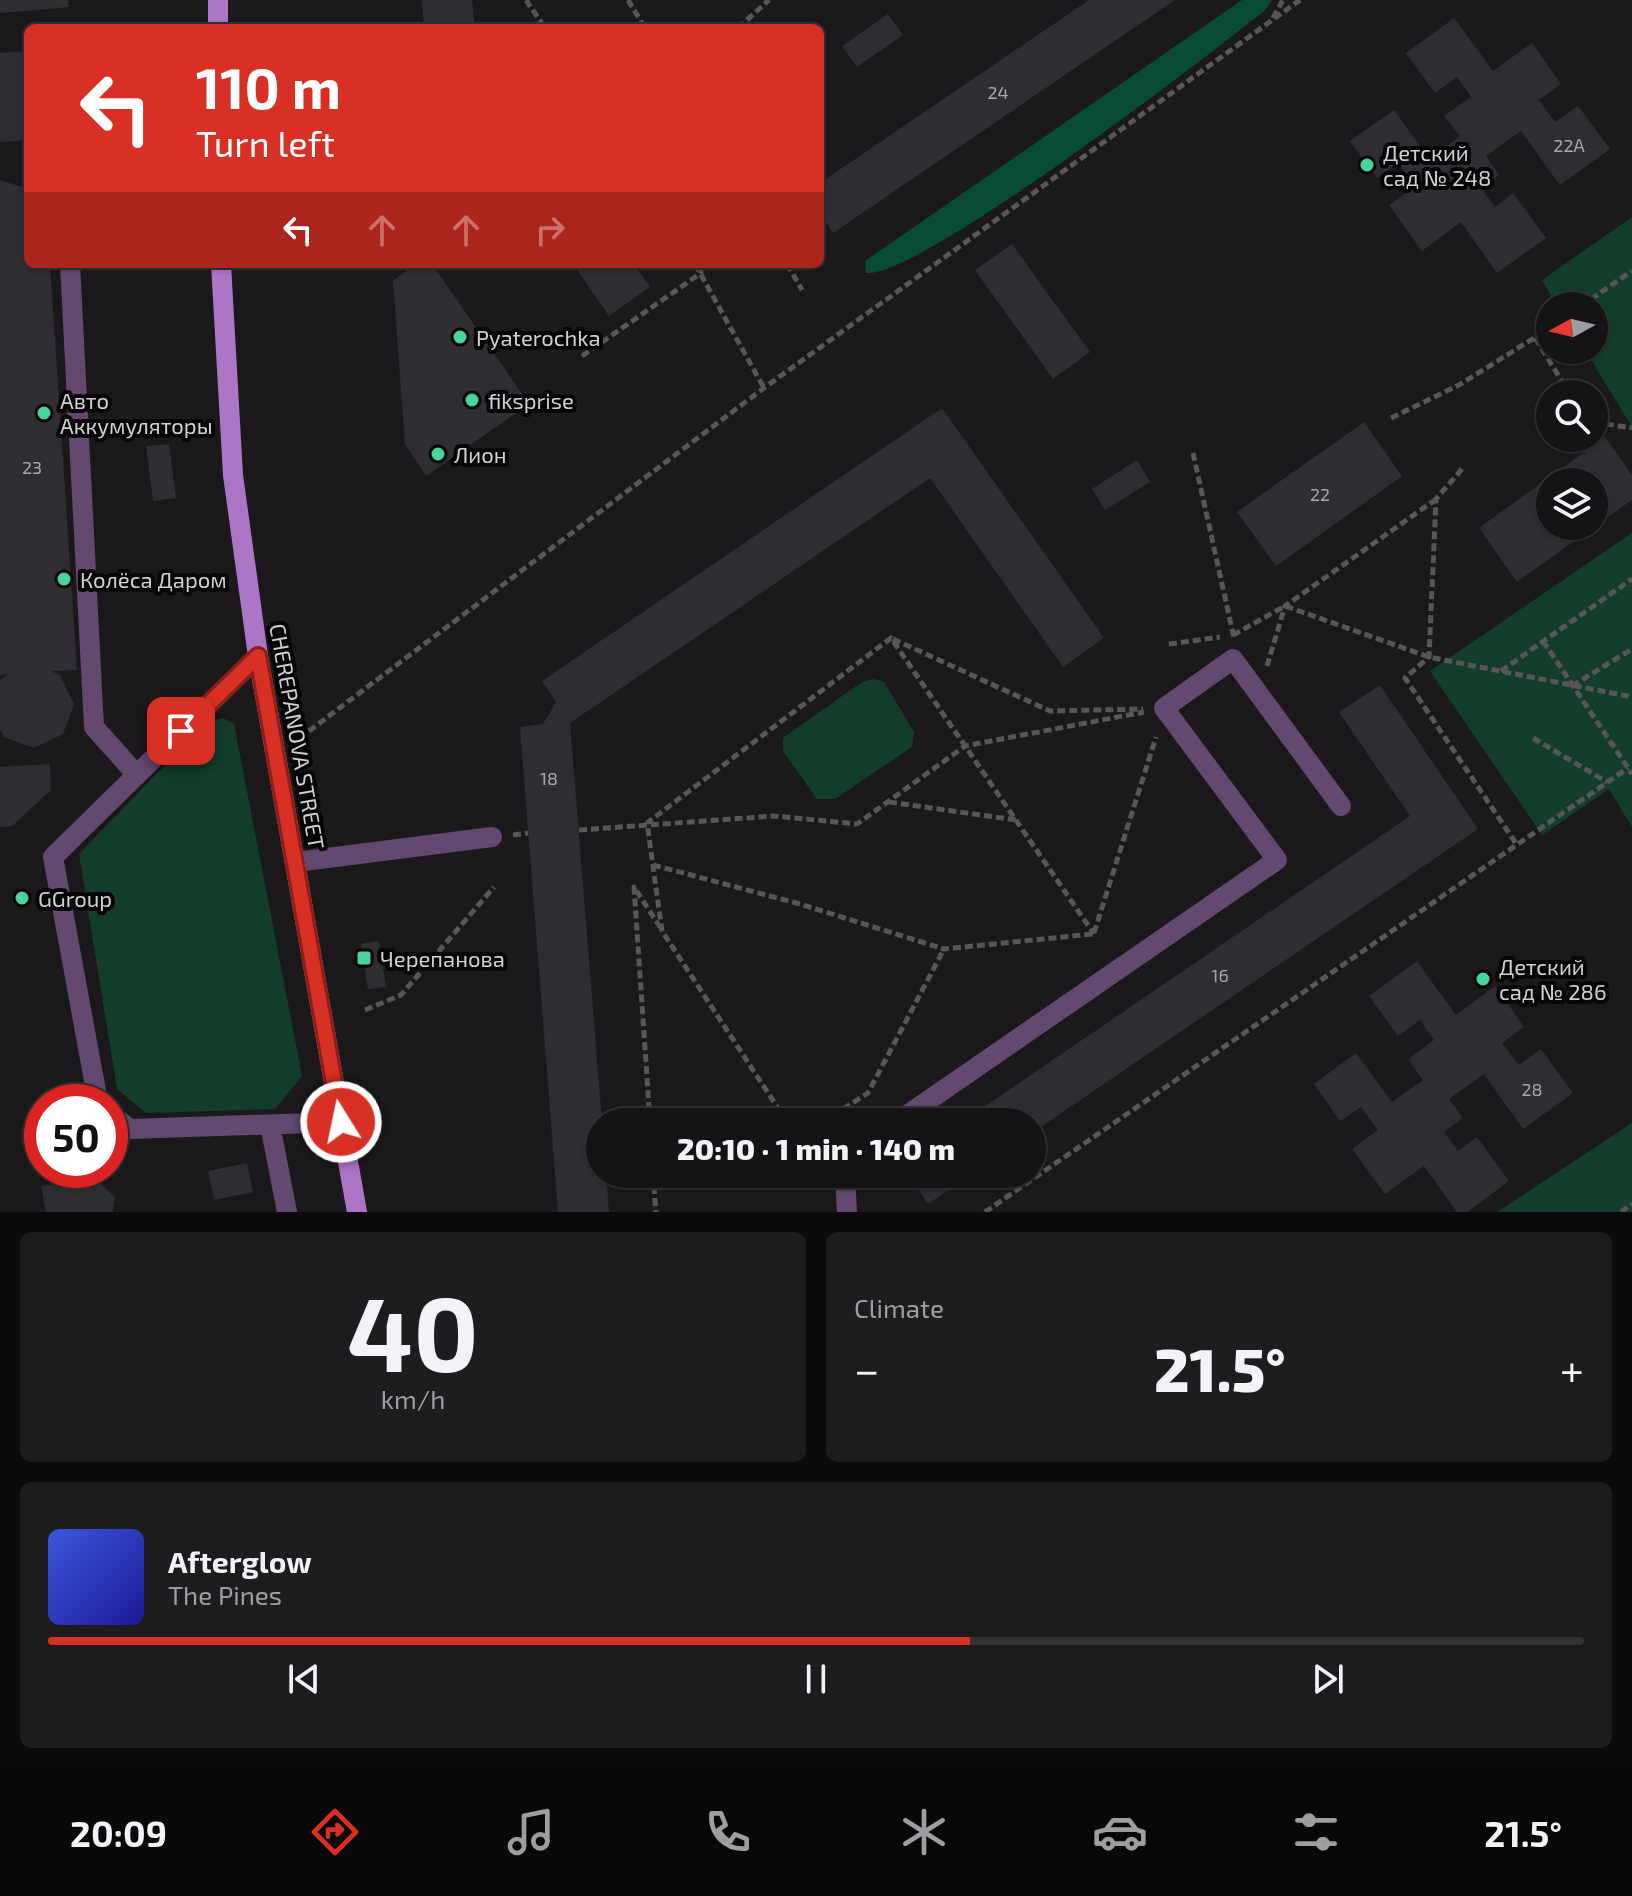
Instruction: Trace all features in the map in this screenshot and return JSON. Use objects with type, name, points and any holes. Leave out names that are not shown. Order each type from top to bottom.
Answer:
[{"type":"main road","points":[[218,0],[218,24]]},
{"type":"main road","name":"CHEREPANOVA STREET","points":[[221,268],[233,475],[258,656],[357,1212]]},
{"type":"lane","points":[[70,268],[94,727],[137,775]]},
{"type":"lane","points":[[95,1084],[53,857],[258,656]]},
{"type":"lane","points":[[917,1108],[1277,860],[1164,708],[1233,659],[1341,806]]},
{"type":"lane","points":[[296,862],[492,837]]},
{"type":"lane","points":[[128,1128],[341,1122]]},
{"type":"lane","points":[[270,1125],[287,1212]]},
{"type":"lane","points":[[846,1188],[847,1212]]},
{"type":"path","points":[[526,0],[542,24]]},
{"type":"path","points":[[628,0],[643,24]]},
{"type":"path","points":[[742,24],[769,0]]},
{"type":"path","points":[[1273,19],[1283,0]]},
{"type":"path","points":[[309,731],[764,388],[1300,0]]},
{"type":"path","points":[[699,268],[764,388]]},
{"type":"path","points":[[789,268],[802,290]]},
{"type":"path","points":[[1601,292],[1632,271]]},
{"type":"path","points":[[582,356],[701,273]]},
{"type":"path","points":[[1391,418],[1459,385],[1535,338],[1561,380]]},
{"type":"path","points":[[1608,424],[1632,428]]},
{"type":"path","points":[[1193,453],[1234,635],[1233,659]]},
{"type":"path","points":[[1169,644],[1234,635],[1285,606],[1436,499],[1462,469]]},
{"type":"path","points":[[1436,499],[1429,657],[1405,678],[1517,845]]},
{"type":"path","points":[[1500,671],[1632,579]]},
{"type":"path","points":[[1285,606],[1429,657],[1632,697]]},
{"type":"path","points":[[1259,693],[1285,606]]},
{"type":"path","points":[[891,638],[1050,711],[1164,708]]},
{"type":"path","points":[[891,638],[1094,934]]},
{"type":"path","points":[[647,823],[891,638]]},
{"type":"path","points":[[985,1212],[1607,782],[1630,771],[1543,641]]},
{"type":"path","points":[[1572,686],[1632,649]]},
{"type":"path","points":[[579,830],[774,816],[857,824],[965,746],[1164,708]]},
{"type":"path","points":[[1094,934],[1164,708]]},
{"type":"path","points":[[1533,738],[1607,782]]},
{"type":"path","points":[[888,802],[1016,820]]},
{"type":"path","points":[[647,823],[662,931]]},
{"type":"path","points":[[653,865],[800,904],[944,949],[1094,934]]},
{"type":"path","points":[[365,1010],[401,995],[494,887]]},
{"type":"path","points":[[649,1108],[634,887],[778,1108]]},
{"type":"path","points":[[845,1108],[868,1093],[944,949]]},
{"type":"path","points":[[654,1188],[656,1212]]},
{"type":"path","points":[[1621,1212],[1632,1204]]},
{"type":"green space","points":[[1242,0],[1272,0],[1265,10],[1129,114],[1001,204],[943,241],[896,265],[866,273],[865,261]]},
{"type":"green space","points":[[1632,217],[1632,427],[1608,388],[1608,380],[1603,380],[1594,364],[1608,364],[1608,292],[1549,292],[1542,280]]},
{"type":"green space","points":[[1632,533],[1632,827],[1609,789],[1542,835],[1430,671]]},
{"type":"green space","points":[[874,679],[884,682],[914,732],[912,747],[835,799],[817,799],[783,751],[783,738],[862,682]]},
{"type":"green space","points":[[223,718],[234,724],[302,1076],[275,1109],[146,1113],[128,1098],[128,1084],[116,1084],[79,854],[207,722]]},
{"type":"green space","points":[[1632,1123],[1632,1212],[1497,1212]]},
{"type":"building","points":[[0,0],[68,0],[69,7],[0,13]]},
{"type":"building","points":[[422,0],[472,0],[475,24],[424,24]]},
{"type":"building","points":[[1089,0],[1175,0],[833,233],[824,219],[824,180]]},
{"type":"building","points":[[888,14],[903,35],[857,67],[842,46]]},
{"type":"building","points":[[1454,18],[1493,71],[1532,43],[1561,84],[1539,100],[1555,122],[1578,106],[1610,149],[1560,185],[1521,131],[1486,156],[1499,175],[1481,188],[1495,207],[1513,193],[1546,238],[1497,273],[1461,222],[1422,251],[1389,205],[1415,187],[1398,163],[1377,178],[1350,141],[1394,110],[1429,159],[1460,136],[1444,116],[1471,97],[1457,77],[1435,93],[1406,53]]},
{"type":"building","points":[[24,51],[24,140],[0,142],[0,53]]},
{"type":"building","points":[[0,180],[24,188],[24,268],[50,268],[77,670],[51,671],[60,675],[74,704],[63,734],[34,748],[4,737],[0,729],[0,680],[8,674],[0,675]]},
{"type":"building","points":[[1012,244],[1090,352],[1053,379],[975,270]]},
{"type":"building","points":[[410,268],[435,268],[529,404],[426,476],[405,444],[393,281]]},
{"type":"building","points":[[576,268],[637,268],[650,287],[609,316]]},
{"type":"building","points":[[942,408],[1104,638],[1063,667],[930,478],[570,723],[601,1108],[586,1108],[586,1188],[607,1188],[609,1212],[558,1212],[520,727],[543,724],[556,702],[542,681]]},
{"type":"building","points":[[1364,422],[1402,476],[1276,566],[1237,512]]},
{"type":"building","points":[[1608,441],[1632,475],[1632,500],[1608,517],[1608,468],[1562,468],[1584,452],[1608,452]]},
{"type":"building","points":[[169,444],[176,498],[153,501],[146,446]]},
{"type":"building","points":[[1137,460],[1150,482],[1105,510],[1092,489]]},
{"type":"building","points":[[1536,487],[1536,540],[1576,540],[1517,582],[1479,528]]},
{"type":"building","points":[[1380,685],[1478,829],[1046,1123],[1046,1108],[982,1108],[1410,816],[1339,712]]},
{"type":"building","points":[[50,764],[51,790],[12,826],[0,827],[0,767]]},
{"type":"building","points":[[379,941],[386,987],[368,989],[361,944]]},
{"type":"building","points":[[1417,961],[1456,1015],[1495,986],[1524,1027],[1502,1043],[1519,1065],[1541,1049],[1573,1093],[1523,1129],[1484,1074],[1449,1099],[1463,1118],[1444,1132],[1458,1151],[1477,1137],[1509,1181],[1467,1212],[1457,1212],[1424,1166],[1385,1194],[1352,1149],[1378,1130],[1361,1107],[1340,1121],[1314,1084],[1356,1053],[1392,1102],[1423,1080],[1408,1059],[1434,1040],[1420,1020],[1398,1036],[1369,996]]},
{"type":"building","points":[[247,1163],[253,1192],[214,1200],[208,1171]]},
{"type":"building","points":[[41,1188],[106,1188],[115,1197],[113,1212],[46,1212]]},
{"type":"building","points":[[917,1188],[951,1188],[928,1204]]},
{"type":"place","name":"Детский сад № 248","points":[[1367,165]]},
{"type":"place","name":"Pyaterochka","points":[[460,337]]},
{"type":"place","name":"fiksprise","points":[[472,400]]},
{"type":"place","name":"Авто Аккумуляторы","points":[[44,413]]},
{"type":"place","name":"Лион","points":[[438,454]]},
{"type":"place","name":"Колёса Даром","points":[[64,579]]},
{"type":"place","name":"GGroup","points":[[22,898]]},
{"type":"place","name":"Черепанова","points":[[364,958]]},
{"type":"place","name":"Детский сад № 286","points":[[1483,979]]},
{"type":"route","points":[[181,731],[258,656],[341,1122]]}]
